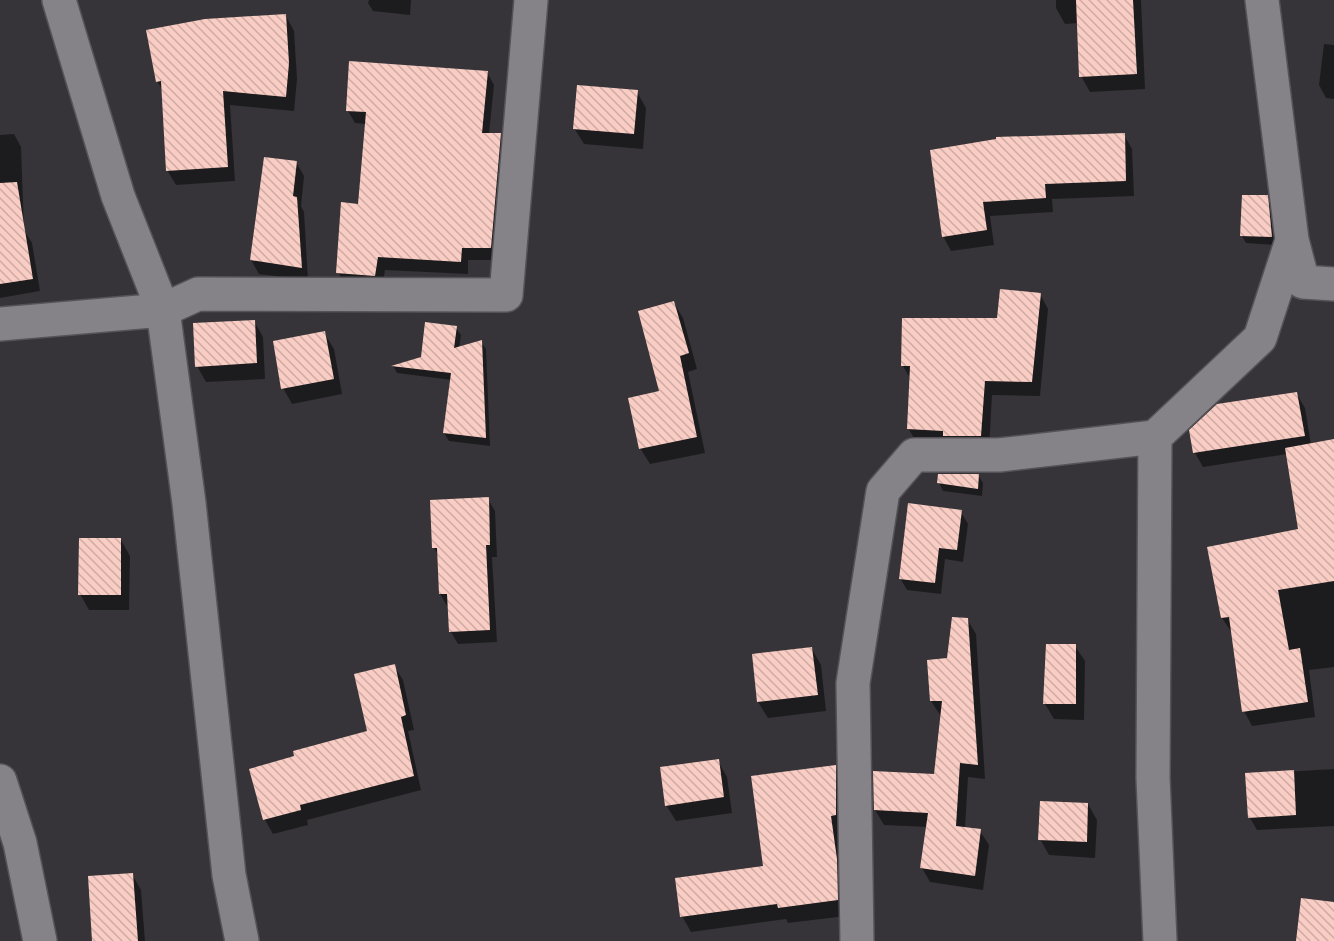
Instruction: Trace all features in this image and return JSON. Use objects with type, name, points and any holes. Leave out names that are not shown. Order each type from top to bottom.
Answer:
[{"type":"street","points":[[59,0],[118,196],[163,310],[189,503],[229,875],[243,941]]},
{"type":"street","points":[[0,324],[163,310],[198,294],[506,295],[531,0]]},
{"type":"street","points":[[1262,0],[1292,240],[1303,282],[1334,284]]},
{"type":"street","points":[[857,941],[853,683],[883,491],[914,455],[999,455],[1155,437],[1260,338],[1292,240]]},
{"type":"street","points":[[1155,437],[1153,778],[1161,941]]},
{"type":"street","points":[[0,781],[20,843],[40,941]]},
{"type":"building","points":[[1076,0],[1133,0],[1137,74],[1079,77]]},
{"type":"building","points":[[286,14],[289,63],[286,97],[223,91],[228,167],[166,171],[161,81],[156,82],[146,30],[205,19]]},
{"type":"building","points":[[349,61],[488,71],[482,133],[501,133],[491,248],[462,248],[461,262],[378,257],[375,276],[336,273],[341,202],[358,204],[366,112],[346,111]]},
{"type":"building","points":[[577,85],[638,90],[634,134],[573,129]]},
{"type":"building","points":[[1125,133],[1126,181],[1045,184],[1046,198],[983,202],[987,230],[942,237],[930,150],[996,139],[996,137]]},
{"type":"building","points":[[264,157],[297,161],[293,196],[297,197],[302,268],[250,260]]},
{"type":"building","points":[[17,182],[33,279],[0,284],[0,183]]},
{"type":"building","points":[[1242,195],[1268,195],[1272,237],[1240,236]]},
{"type":"building","points":[[1000,289],[1041,293],[1032,382],[985,381],[981,436],[943,436],[943,431],[907,429],[910,366],[901,366],[902,318],[997,318]]},
{"type":"building","points":[[674,301],[689,353],[680,356],[697,437],[639,449],[628,398],[659,391],[638,311]]},
{"type":"building","points":[[255,320],[257,363],[195,367],[193,323]]},
{"type":"building","points":[[425,322],[457,326],[454,348],[482,340],[486,438],[443,433],[451,373],[391,366],[421,357]]},
{"type":"building","points":[[325,331],[334,379],[281,389],[273,341]]},
{"type":"building","points":[[1297,392],[1305,436],[1193,453],[1189,430],[1217,404]]},
{"type":"building","points":[[1334,439],[1334,581],[1278,590],[1289,650],[1300,648],[1308,702],[1242,712],[1229,617],[1221,618],[1207,547],[1298,529],[1285,448]]},
{"type":"building","points":[[938,474],[979,474],[978,489],[937,483]]},
{"type":"building","points":[[489,497],[490,545],[486,545],[490,630],[449,632],[447,594],[439,594],[437,548],[432,548],[430,500]]},
{"type":"building","points":[[908,503],[962,510],[957,550],[939,548],[935,583],[899,579]]},
{"type":"building","points":[[79,538],[121,538],[121,595],[78,595]]},
{"type":"building","points":[[952,617],[968,618],[978,765],[960,763],[956,826],[981,829],[975,876],[920,868],[928,813],[874,810],[873,771],[934,774],[942,701],[930,701],[927,660],[947,658]]},
{"type":"building","points":[[1046,644],[1076,644],[1076,704],[1043,704]]},
{"type":"building","points":[[812,647],[818,695],[757,702],[752,654]]},
{"type":"building","points":[[395,664],[406,715],[401,717],[414,776],[300,805],[301,810],[263,820],[249,769],[294,756],[293,751],[367,731],[354,674]]},
{"type":"building","points":[[719,759],[724,797],[665,806],[660,767]]},
{"type":"building","points":[[836,765],[836,815],[831,816],[837,859],[838,900],[778,908],[777,904],[680,917],[675,878],[763,866],[751,776]]},
{"type":"building","points":[[1294,770],[1296,815],[1248,818],[1245,773]]},
{"type":"building","points":[[1040,801],[1088,803],[1087,842],[1038,840]]},
{"type":"building","points":[[133,873],[138,941],[92,941],[88,876]]},
{"type":"building","points":[[1301,898],[1334,902],[1334,941],[1296,941]]}]
